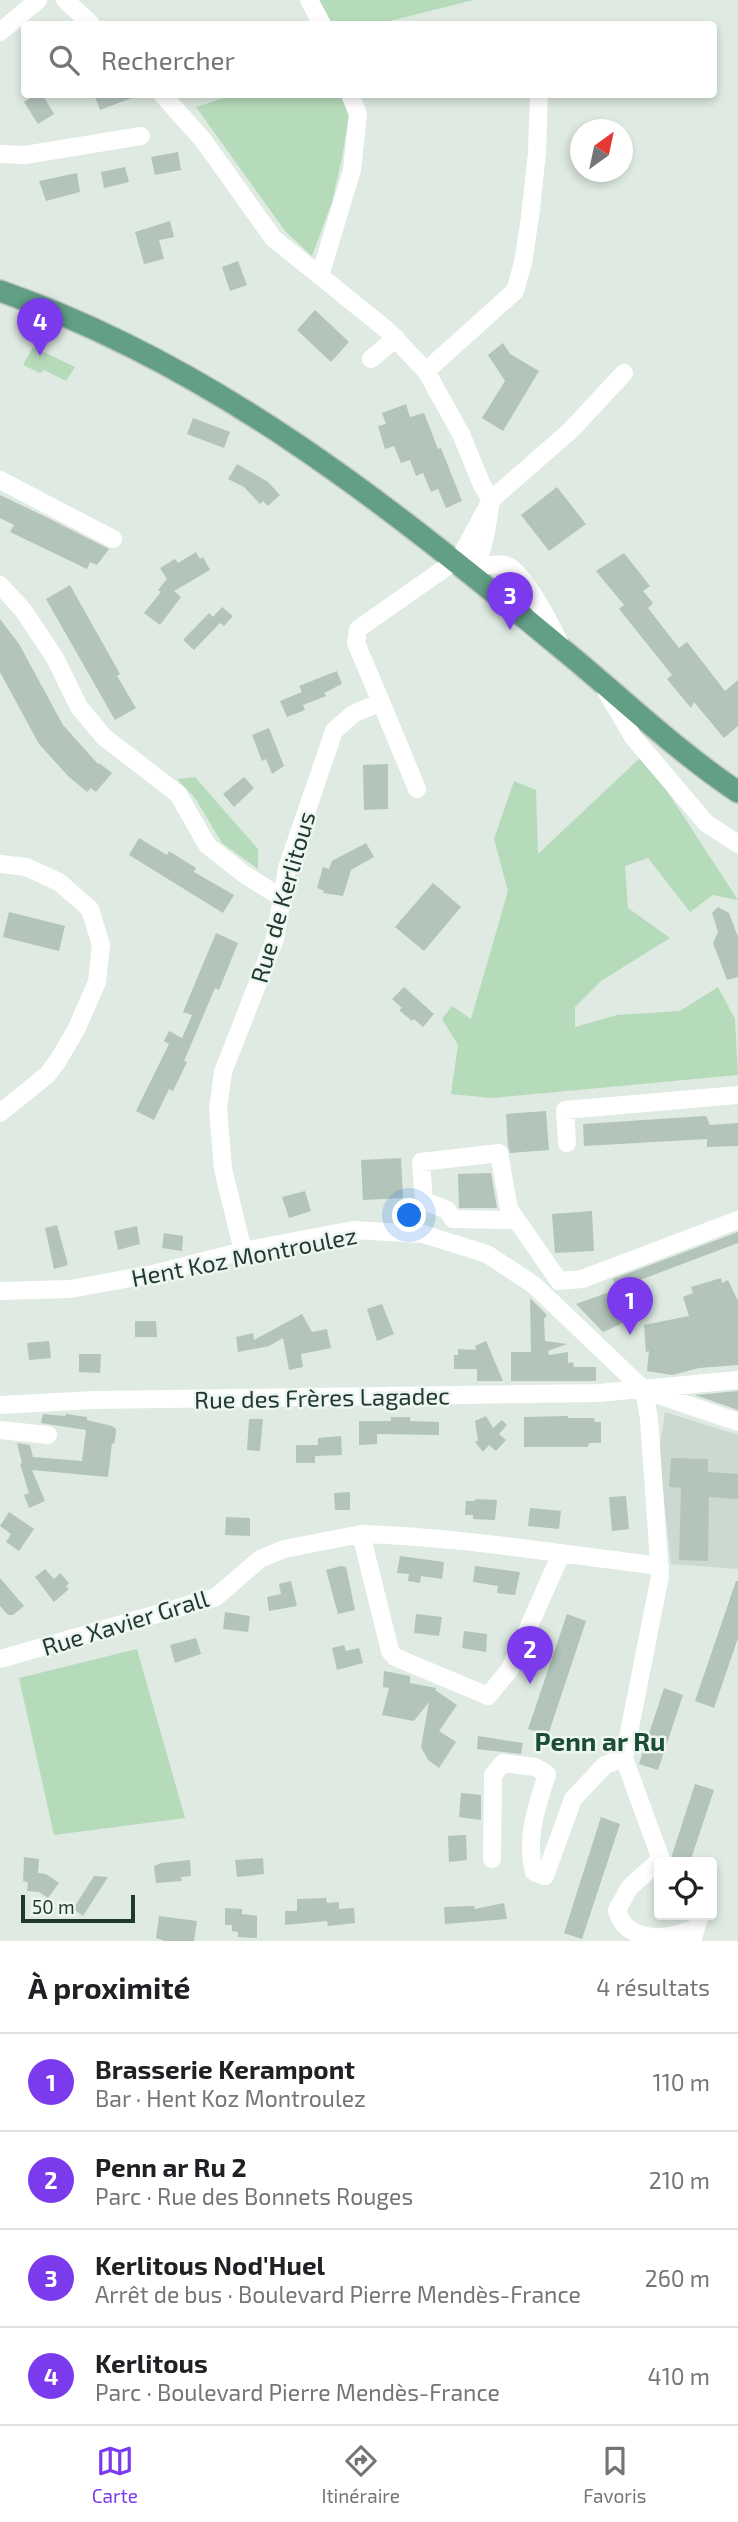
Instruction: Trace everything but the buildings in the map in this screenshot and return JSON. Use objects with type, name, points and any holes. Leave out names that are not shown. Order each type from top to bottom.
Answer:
[{"type":"main road","points":[[0,291],[80,322],[151,356],[226,398],[320,459],[468,567],[687,755],[738,791]]},
{"type":"street","points":[[0,32],[38,0]]},
{"type":"street","points":[[65,0],[88,21]]},
{"type":"street","points":[[309,0],[320,21]]},
{"type":"street","points":[[166,98],[203,140],[273,238],[396,338],[426,371],[461,434],[491,500]]},
{"type":"street","points":[[320,276],[352,170],[358,114],[352,98]]},
{"type":"street","points":[[426,371],[515,291],[523,263],[530,217],[537,153],[539,98]]},
{"type":"street","points":[[0,154],[24,155],[141,136]]},
{"type":"street","points":[[371,359],[396,338]]},
{"type":"street","points":[[468,567],[462,554],[491,500],[571,430],[624,373]]},
{"type":"street","points":[[0,480],[113,540]]},
{"type":"street","points":[[417,789],[356,643],[358,629],[468,567],[497,564],[510,567],[552,626],[562,648]]},
{"type":"street","points":[[0,585],[23,610],[55,658],[79,706],[104,737],[178,794],[207,845],[244,874],[282,898]]},
{"type":"street","points":[[601,682],[633,737],[706,823],[738,844]]},
{"type":"street","name":"Rue de Kerlitous","points":[[243,1251],[223,1169],[218,1109],[223,1072],[275,939],[287,868],[334,731],[353,714],[381,702]]},
{"type":"street","points":[[0,864],[26,867],[59,882],[90,909],[101,945],[97,982],[76,1030],[57,1062],[47,1075],[0,1113]]},
{"type":"street","points":[[567,1143],[565,1110],[738,1095]]},
{"type":"street","points":[[517,1220],[453,1219],[447,1210],[424,1201],[421,1163],[499,1153],[509,1209],[517,1220],[559,1281]]},
{"type":"street","points":[[546,1297],[559,1281],[582,1279],[738,1220]]},
{"type":"street","name":"Hent Koz Montroulez","points":[[0,1291],[69,1289],[153,1274],[243,1251],[353,1230],[423,1234],[487,1254],[534,1284],[644,1390]]},
{"type":"street","name":"Rue des Frères Lagadec","points":[[0,1405],[94,1401],[599,1393],[644,1390],[692,1382],[738,1380]]},
{"type":"street","points":[[660,1857],[624,1758],[660,1566],[649,1419],[644,1390],[738,1422]]},
{"type":"street","points":[[0,1430],[48,1435]]},
{"type":"street","points":[[361,1535],[390,1651],[395,1657],[488,1696],[510,1669],[561,1554]]},
{"type":"street","name":"Rue Xavier Grall","points":[[0,1659],[216,1597],[260,1559],[284,1549],[361,1535],[401,1536],[660,1566]]},
{"type":"street","points":[[492,1858],[493,1775],[503,1763],[535,1766],[547,1774],[534,1816],[530,1857],[534,1872],[545,1876],[573,1799],[605,1765],[624,1758]]},
{"type":"street","points":[[654,1867],[629,1888],[617,1910],[620,1923],[635,1934],[655,1939],[688,1932]]},
{"type":"shaded area","points":[[665,1412],[738,1435],[738,1569],[671,1564],[659,1453]]},
{"type":"green space","points":[[313,0],[474,0],[390,21],[322,21]]},
{"type":"green space","points":[[224,98],[341,98],[349,115],[342,158],[332,202],[312,256],[285,231],[196,107]]},
{"type":"green space","points":[[33,347],[75,367],[66,381],[44,370],[40,373],[23,365]]},
{"type":"green space","points":[[641,757],[665,788],[738,900],[713,895],[690,912],[648,858],[625,866],[628,908],[670,938],[601,981],[575,1007],[575,1027],[617,1015],[680,1011],[718,987],[735,1019],[738,1075],[492,1098],[451,1094],[458,1045],[442,1019],[452,1006],[471,1019],[508,891],[494,839],[514,781],[536,790],[538,854]]},
{"type":"green space","points":[[195,777],[258,849],[258,869],[222,843],[195,798],[177,779]]},
{"type":"green space","points":[[137,1649],[185,1818],[54,1835],[19,1678]]},
{"type":"place","name":"Kerlitous","points":[[40,356]]},
{"type":"place","name":"Kerlitous Nod'Huel","points":[[510,630]]},
{"type":"place","name":"Brasserie Kerampont","points":[[630,1335]]},
{"type":"place","name":"Penn ar Ru 2","points":[[530,1684]]},
{"type":"district","name":"Penn ar Ru","points":[[600,1740]]}]
